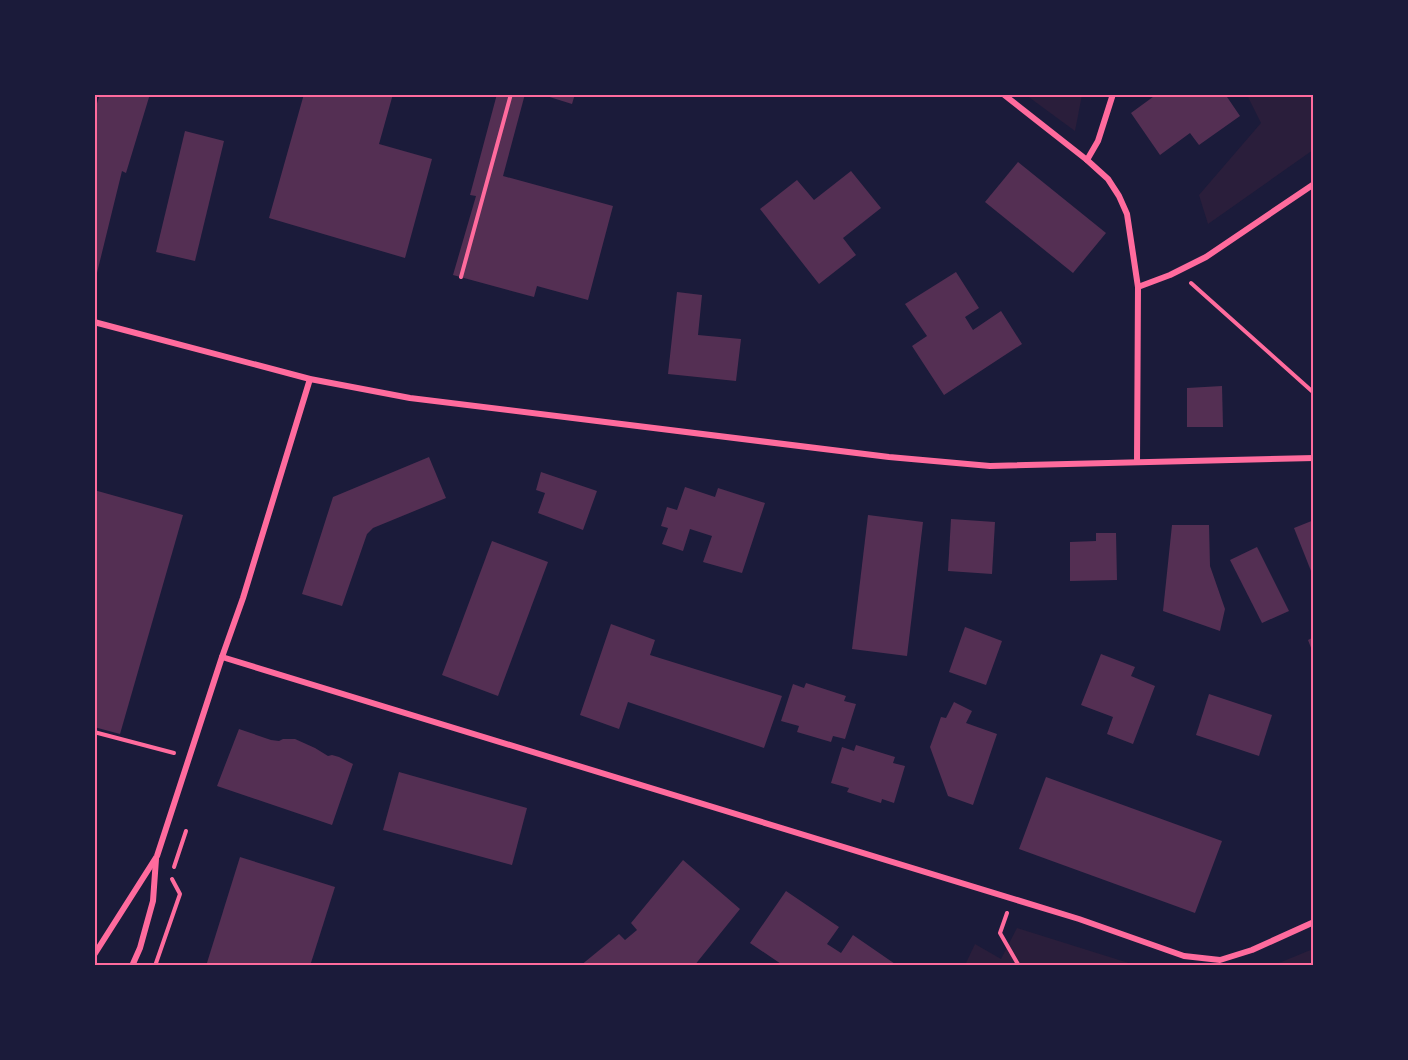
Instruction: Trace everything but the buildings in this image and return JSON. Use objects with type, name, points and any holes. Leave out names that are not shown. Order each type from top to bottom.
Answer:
[{"type":"street","points":[[1003,94],[1108,179],[1127,214],[1138,287],[1137,461]]},
{"type":"street","points":[[1087,160],[1098,141],[1113,94]]},
{"type":"street","points":[[1138,287],[1206,257],[1314,184]]},
{"type":"street","points":[[94,321],[310,379],[410,398],[889,457],[990,466],[1314,458]]},
{"type":"street","points":[[132,966],[140,948],[153,901],[157,856],[243,598],[310,379]]},
{"type":"street","points":[[222,657],[1012,898],[1184,956],[1220,960],[1252,950],[1314,922]]},
{"type":"street","points":[[94,955],[157,856]]},
{"type":"path","points":[[460,277],[511,94]]},
{"type":"path","points":[[1178,271],[1314,393]]},
{"type":"path","points":[[94,732],[189,756]]},
{"type":"path","points":[[1012,898],[1000,933],[1019,966]]},
{"type":"shaded area","points":[[1026,95],[1082,95],[1075,131]]},
{"type":"shaded area","points":[[1247,95],[1313,95],[1313,150],[1208,224],[1199,195],[1261,123]]},
{"type":"shaded area","points":[[1017,928],[1135,965],[964,966],[975,944],[1001,959]]},
{"type":"shaded area","points":[[1313,949],[1313,965],[1274,965]]}]
